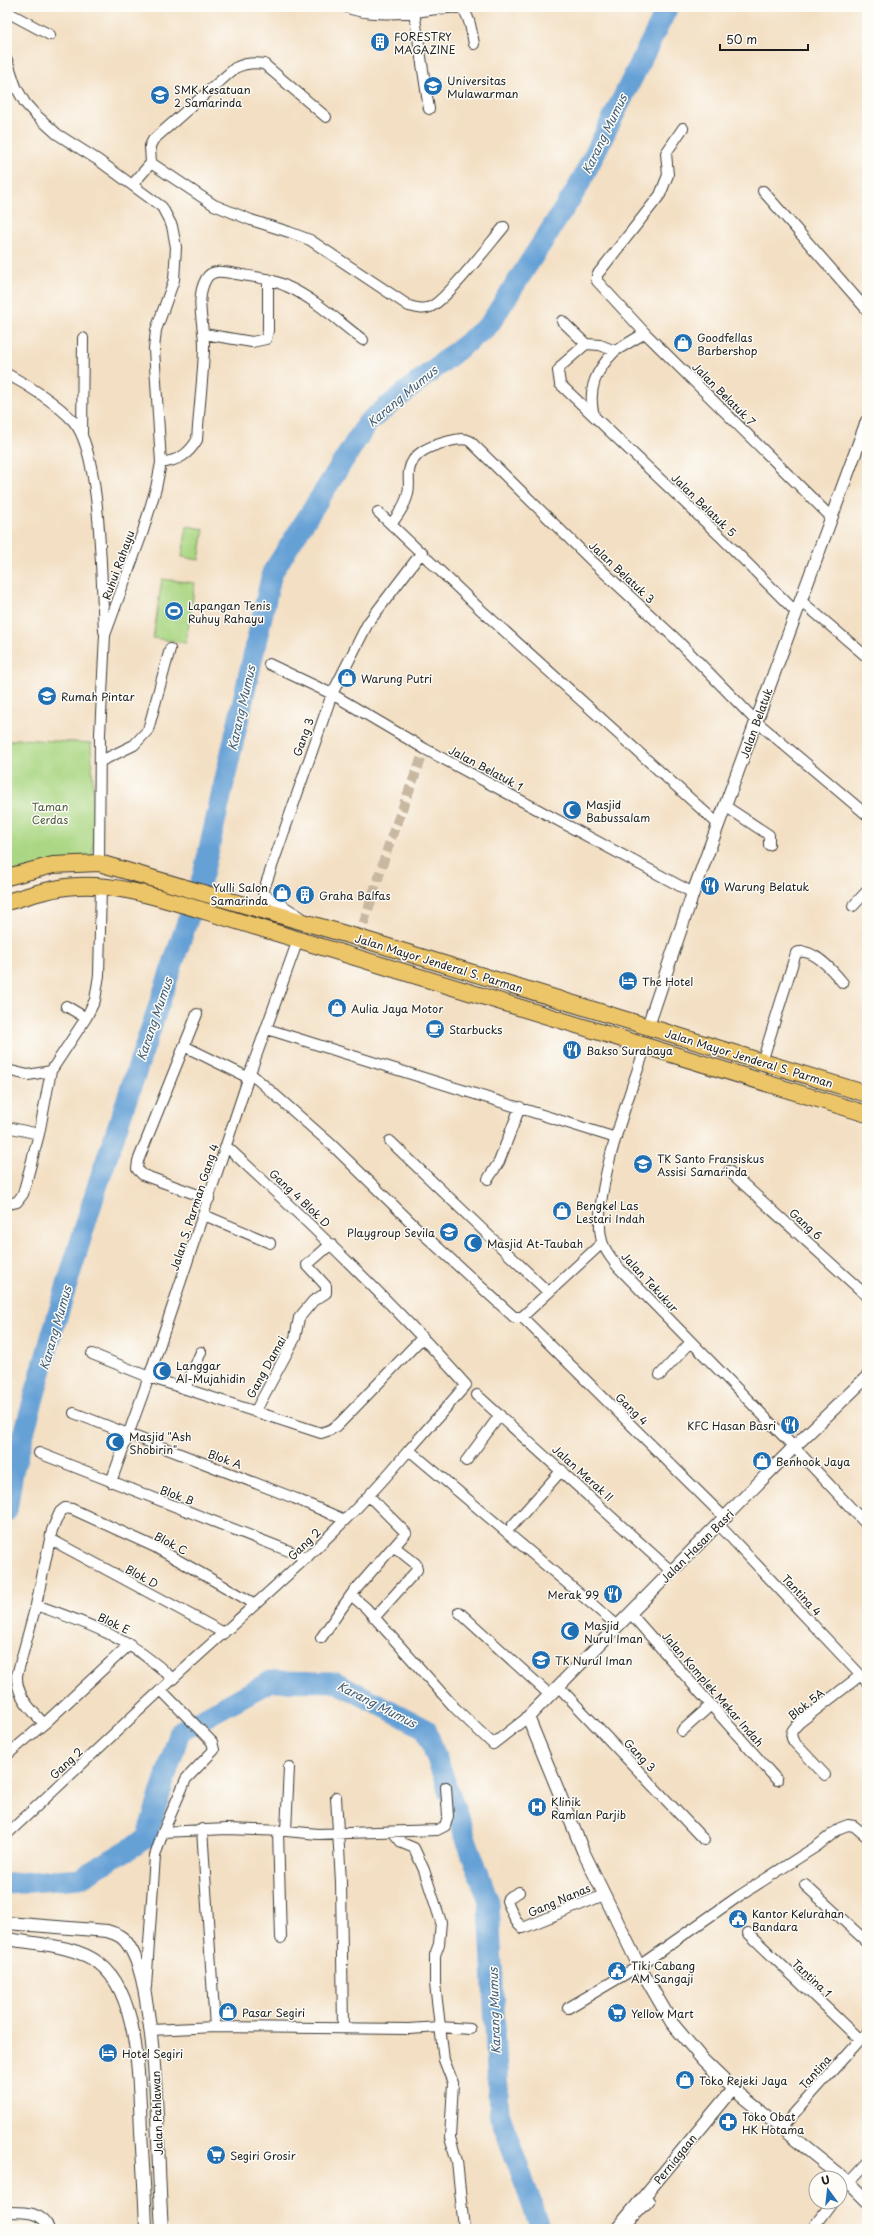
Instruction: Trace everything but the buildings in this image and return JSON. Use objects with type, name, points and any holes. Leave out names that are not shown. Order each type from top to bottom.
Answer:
[{"type":"main road","name":"Jalan Mayor Jenderal S. Parman","points":[[7,877],[99,855],[176,884],[648,1026],[867,1094]]},
{"type":"main road","points":[[24,872],[32,895]]},
{"type":"main road","name":"Jalan Mayor Jenderal S. Parman","points":[[7,902],[63,887],[101,886],[173,902],[867,1114]]},
{"type":"main road","points":[[757,1080],[762,1062]]},
{"type":"street","points":[[347,7],[356,12],[414,12],[455,8],[462,10],[466,15],[474,44]]},
{"type":"street","points":[[7,12],[50,35]]},
{"type":"street","points":[[414,12],[429,109]]},
{"type":"street","name":"Ruhui Rahayu","points":[[7,60],[16,87],[25,103],[35,114],[70,143],[133,184],[162,207],[172,226],[176,247],[174,280],[156,330],[154,349],[161,463],[156,488],[143,531],[105,635],[100,761],[99,855]]},
{"type":"street","points":[[133,184],[151,164],[150,146],[153,140],[235,68],[243,64],[256,62],[264,64],[326,117]]},
{"type":"street","name":"Jalan Belatuk 7","points":[[683,128],[666,154],[668,175],[660,195],[597,275],[601,287],[645,333],[832,518]]},
{"type":"street","points":[[151,164],[220,208],[310,240],[409,306],[422,310],[432,307],[448,293],[504,227]]},
{"type":"street","points":[[763,191],[867,310]]},
{"type":"street","points":[[161,463],[178,460],[190,452],[197,440],[204,334],[200,304],[202,288],[206,278],[212,273],[222,272],[268,279],[287,286],[314,302],[363,340]]},
{"type":"street","points":[[204,334],[252,342],[266,339],[268,331],[268,279]]},
{"type":"street","points":[[562,321],[586,344],[600,345],[615,351]]},
{"type":"street","points":[[594,416],[591,395],[597,372],[615,351],[645,333]]},
{"type":"street","points":[[82,435],[83,338]]},
{"type":"street","name":"Jalan Belatuk 5","points":[[586,344],[562,364],[558,371],[557,377],[560,384],[796,612]]},
{"type":"street","points":[[7,374],[57,407],[74,422],[82,435],[90,459],[98,523],[105,635]]},
{"type":"street","name":"Jalan Belatuk","points":[[648,1026],[718,824],[757,722],[800,600],[832,518],[867,420]]},
{"type":"street","name":"Jalan Belatuk 3","points":[[392,523],[405,504],[410,485],[409,471],[420,453],[424,449],[449,441],[462,439],[470,441],[594,563],[677,640],[757,722],[867,816]]},
{"type":"street","points":[[378,512],[392,523],[479,608],[718,824]]},
{"type":"street","name":"Gang 3","points":[[311,924],[263,892],[332,694],[368,623],[422,552]]},
{"type":"street","points":[[800,600],[867,657]]},
{"type":"street","points":[[100,761],[134,744],[140,740],[148,730],[170,649]]},
{"type":"street","name":"Jalan Belatuk 1","points":[[269,664],[332,694],[425,749],[693,894]]},
{"type":"street","points":[[725,806],[769,835],[770,845]]},
{"type":"street","points":[[7,1204],[17,1202],[23,1194],[39,1134],[51,1071],[86,1018],[95,1000],[99,975],[101,886]]},
{"type":"street","points":[[853,906],[867,892]]},
{"type":"street","name":"Jalan S. Parman Gang 4","points":[[111,1482],[149,1377],[249,1076],[298,940]]},
{"type":"street","points":[[762,1062],[796,953],[803,952],[822,961],[843,983]]},
{"type":"street","points":[[66,1006],[86,1018]]},
{"type":"street","points":[[197,1014],[138,1161],[137,1169],[142,1175],[209,1199]]},
{"type":"street","points":[[267,1029],[616,1138]]},
{"type":"street","points":[[184,1046],[249,1076],[332,1145],[509,1314],[514,1317],[522,1317],[602,1243]]},
{"type":"street","name":"Jalan Tekukur","points":[[646,1046],[616,1138],[599,1211],[602,1243],[618,1267],[794,1447],[867,1525]]},
{"type":"street","points":[[7,1070],[28,1075],[51,1071]]},
{"type":"street","points":[[488,1179],[498,1162],[520,1107]]},
{"type":"street","points":[[7,1127],[39,1134]]},
{"type":"street","points":[[390,1141],[548,1292]]},
{"type":"street","name":"Gang 4 Blok D","points":[[226,1146],[331,1244],[423,1337],[466,1385],[409,1450]]},
{"type":"street","name":"Gang 6","points":[[729,1171],[867,1296]]},
{"type":"street","points":[[204,1215],[270,1243]]},
{"type":"street","name":"Gang Damai","points":[[255,1412],[296,1338],[299,1318],[313,1301],[326,1293],[326,1286],[307,1264],[331,1244]]},
{"type":"street","name":"Gang 4","points":[[522,1317],[722,1521]]},
{"type":"street","points":[[92,1354],[149,1377],[316,1432],[330,1430],[423,1337]]},
{"type":"street","points":[[660,1375],[691,1342]]},
{"type":"street","points":[[185,1389],[201,1352]]},
{"type":"street","name":"Jalan Hasan Basri","points":[[528,1717],[794,1447],[867,1377]]},
{"type":"street","name":"Jalan Merak II","points":[[477,1394],[671,1571]]},
{"type":"street","name":"Blok A","points":[[74,1413],[294,1498],[345,1520]]},
{"type":"street","points":[[466,1461],[500,1416]]},
{"type":"street","points":[[409,1450],[618,1626]]},
{"type":"street","name":"Gang 2","points":[[7,1834],[161,1690],[307,1558],[369,1496],[409,1450]]},
{"type":"street","name":"Blok B","points":[[39,1453],[307,1558]]},
{"type":"street","points":[[512,1526],[562,1470]]},
{"type":"street","points":[[321,1638],[351,1595],[406,1533],[369,1496]]},
{"type":"street","name":"Blok C","points":[[50,1539],[60,1512],[65,1508],[72,1508],[155,1547],[255,1604]]},
{"type":"street","name":"Tantina 4","points":[[722,1521],[864,1679]]},
{"type":"street","points":[[44,1724],[22,1698],[17,1685],[17,1675],[23,1648],[36,1605],[50,1539]]},
{"type":"street","name":"Blok D","points":[[50,1539],[224,1633]]},
{"type":"street","points":[[374,1618],[417,1570],[416,1564],[397,1549],[393,1548]]},
{"type":"street","points":[[351,1595],[374,1618],[455,1708],[493,1744],[528,1717],[567,1816],[604,1895],[639,1966],[680,2033],[733,2090],[782,2127],[834,2170]]},
{"type":"street","name":"Blok E","points":[[36,1605],[96,1628],[130,1644],[157,1663],[173,1679]]},
{"type":"street","name":"Gang 3","points":[[459,1612],[554,1690],[704,1840]]},
{"type":"street","name":"Jalan Komplek Mekar Indah","points":[[630,1613],[777,1780]]},
{"type":"street","points":[[7,1755],[44,1724],[130,1644]]},
{"type":"street","name":"Blok 5A","points":[[825,1775],[791,1738],[792,1731],[800,1722],[864,1679]]},
{"type":"street","points":[[145,1995],[155,1856],[163,1832],[186,1779],[214,1750],[212,1742],[161,1690]]},
{"type":"street","points":[[682,1731],[711,1705]]},
{"type":"street","points":[[282,1938],[282,1831],[289,1767]]},
{"type":"street","points":[[163,1832],[202,1829],[338,1834],[437,1830],[445,1826],[448,1816],[446,1787]]},
{"type":"street","points":[[336,1797],[343,2028]]},
{"type":"street","points":[[568,2008],[639,1966],[739,1896],[848,1825],[857,1828],[867,1837]]},
{"type":"street","points":[[202,1829],[215,2027]]},
{"type":"street","points":[[393,1832],[402,1843],[414,1848],[424,1870],[441,1922],[439,1944],[435,1954],[434,1972],[439,2027],[445,2067],[453,2084],[450,2138],[457,2161],[464,2229]]},
{"type":"street","points":[[805,1885],[867,1942]]},
{"type":"street","name":"Gang Nanas","points":[[519,1892],[508,1898],[507,1901],[516,1921],[523,1928],[604,1895]]},
{"type":"street","name":"Jalan Pahlawan","points":[[7,1923],[107,1931],[120,1936],[133,1952],[145,1995],[151,2030],[157,2090],[162,2229]]},
{"type":"street","name":"Tantina 1","points":[[748,1934],[860,2040]]},
{"type":"street","name":"Jalan Pahlawan","points":[[7,1939],[80,1953],[101,1964],[116,1982],[128,2015],[137,2060],[146,2229]]},
{"type":"street","points":[[151,2030],[215,2027],[439,2027],[470,2029]]},
{"type":"street","name":"Tantina","points":[[782,2127],[867,2032]]},
{"type":"street","name":"Perniagaan","points":[[617,2229],[733,2090]]},
{"type":"street","points":[[867,2163],[848,2182],[867,2200]]},
{"type":"street","points":[[622,2229],[649,2202],[643,2199]]},
{"type":"street","points":[[812,2229],[826,2210]]},
{"type":"street","points":[[7,2212],[39,2215],[47,2222],[49,2229]]},
{"type":"green space","points":[[187,526],[204,529],[199,560],[182,557]]},
{"type":"green space","name":"Lapangan Tenis Ruhuy Rahayu","points":[[162,579],[195,583],[186,643],[153,638]]},
{"type":"green space","name":"Taman Cerdas","points":[[17,739],[91,743],[95,826],[92,862],[7,878],[7,742]]},
{"type":"waterway","name":"Karang Mumus","points":[[7,1511],[13,1472],[53,1330],[97,1187],[203,875],[272,573],[368,422],[489,325],[578,187],[668,7]]},
{"type":"waterway","name":"Karang Mumus","points":[[7,1884],[80,1878],[146,1839],[180,1731],[271,1681],[336,1682],[426,1729],[489,1902],[499,2113],[541,2229]]},
{"type":"tunnel","points":[[359,938],[391,838],[425,749]]},
{"type":"place","name":"FORESTRY MAGAZINE","points":[[380,42]]},
{"type":"place","name":"Universitas Mulawarman","points":[[433,86]]},
{"type":"place","name":"SMK Kesatuan 2 Samarinda","points":[[160,95]]},
{"type":"place","name":"Goodfellas Barbershop","points":[[683,343]]},
{"type":"place","name":"Lapangan Tenis Ruhuy Rahayu","points":[[174,611]]},
{"type":"place","name":"Warung Putri","points":[[347,678]]},
{"type":"place","name":"Rumah Pintar","points":[[47,696]]},
{"type":"place","name":"Masjid Babussalam","points":[[572,810]]},
{"type":"place","name":"Warung Belatuk","points":[[710,886]]},
{"type":"place","name":"Yulli Salon Samarinda","points":[[282,893]]},
{"type":"place","name":"Graha Balfas","points":[[305,895]]},
{"type":"place","name":"The Hotel","points":[[628,981]]},
{"type":"place","name":"Aulia Jaya Motor","points":[[337,1008]]},
{"type":"place","name":"Starbucks","points":[[435,1029]]},
{"type":"place","name":"Bakso Surabaya","points":[[572,1050]]},
{"type":"place","name":"TK Santo Fransiskus Assisi Samarinda","points":[[643,1164]]},
{"type":"place","name":"Bengkel Las Lestari Indah","points":[[562,1211]]},
{"type":"place","name":"Playgroup Sevila","points":[[449,1232]]},
{"type":"place","name":"Masjid At-Taubah","points":[[473,1243]]},
{"type":"place","name":"Langgar Al-Mujahidin","points":[[162,1371]]},
{"type":"place","name":"KFC Hasan Basri","points":[[790,1425]]},
{"type":"place","name":"Masjid \"Ash Shobirin\"","points":[[115,1442]]},
{"type":"place","name":"Benhook Jaya","points":[[762,1461]]},
{"type":"place","name":"Merak 99","points":[[613,1594]]},
{"type":"place","name":"Masjid Nurul Iman","points":[[570,1631]]},
{"type":"place","name":"TK Nurul Iman","points":[[541,1660]]},
{"type":"place","name":"Klinik Ramlan Parjib","points":[[537,1807]]},
{"type":"place","name":"Kantor Kelurahan Bandara","points":[[738,1919]]},
{"type":"place","name":"Tiki Cabang AM Sangaji","points":[[617,1971]]},
{"type":"place","name":"Pasar Segiri","points":[[228,2012]]},
{"type":"place","name":"Yellow Mart","points":[[617,2013]]},
{"type":"place","name":"Hotel Segiri","points":[[108,2053]]},
{"type":"place","name":"Toko Rejeki Jaya","points":[[685,2080]]},
{"type":"place","name":"Toko Obat HK Hotama","points":[[728,2122]]},
{"type":"place","name":"Segiri Grosir","points":[[216,2155]]}]
